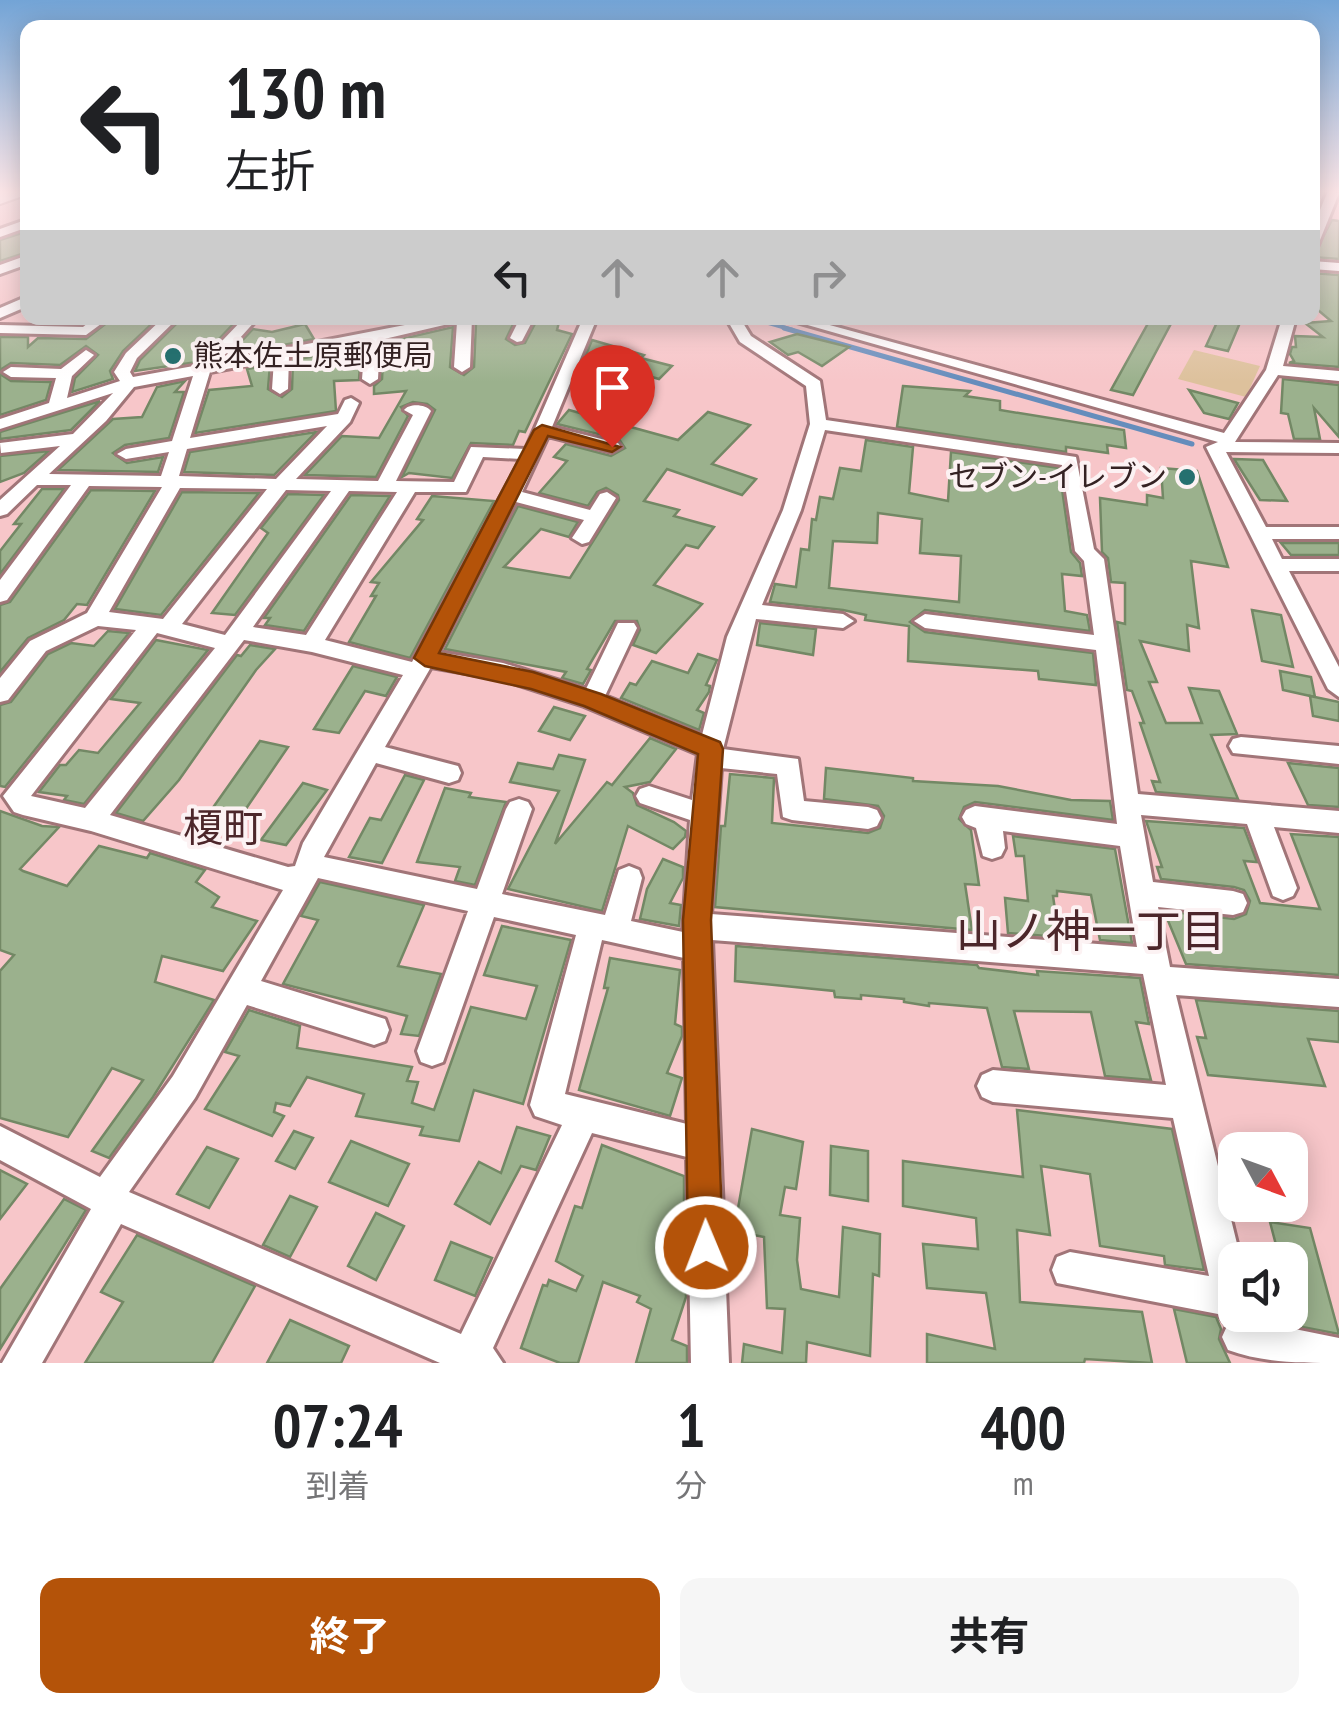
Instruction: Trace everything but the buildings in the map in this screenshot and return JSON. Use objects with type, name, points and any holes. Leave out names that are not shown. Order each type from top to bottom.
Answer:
[{"type":"street","points":[[1325,266],[1339,279]]},
{"type":"street","points":[[0,329],[86,331],[93,325]]},
{"type":"street","points":[[129,382],[122,372],[132,356],[164,325]]},
{"type":"street","points":[[94,618],[172,480],[203,370],[245,325]]},
{"type":"street","points":[[0,424],[129,382],[282,355],[314,341],[417,325]]},
{"type":"street","points":[[461,325],[463,367]]},
{"type":"street","points":[[517,338],[524,325]]},
{"type":"street","points":[[21,1363],[110,1200],[184,1088],[308,870],[312,851],[421,665],[532,455],[587,325]]},
{"type":"street","points":[[710,1363],[698,937],[703,814],[710,753],[747,610],[792,510],[818,424],[814,384],[745,340],[737,325]]},
{"type":"street","points":[[814,325],[1225,443],[1339,448]]},
{"type":"street","points":[[1287,325],[1274,370],[1225,443],[1214,447],[1339,689]]},
{"type":"street","points":[[370,379],[379,331]]},
{"type":"street","points":[[57,404],[65,374],[86,355]]},
{"type":"street","points":[[280,388],[282,355]]},
{"type":"street","points":[[1274,370],[1337,378]]},
{"type":"street","points":[[11,372],[65,374]]},
{"type":"street","points":[[5,500],[109,412],[129,382]]},
{"type":"street","points":[[126,454],[348,410],[16,796],[24,805],[91,820],[288,879],[308,870],[603,928],[1157,971],[1339,993]]},
{"type":"street","points":[[384,486],[423,411],[412,410]]},
{"type":"street","points":[[818,424],[1070,462],[1086,551],[1094,560],[1108,644],[1126,804],[1141,894],[1218,1242]]},
{"type":"street","points":[[542,430],[612,447]]},
{"type":"street","points":[[2,448],[78,438]]},
{"type":"street","points":[[30,479],[460,488],[477,452],[532,455]]},
{"type":"street","points":[[0,595],[86,479]]},
{"type":"street","points":[[91,820],[234,638],[344,485]]},
{"type":"street","points":[[312,644],[409,487]]},
{"type":"street","points":[[511,495],[596,517]]},
{"type":"street","points":[[582,538],[607,498]]},
{"type":"street","points":[[1258,533],[1339,534]]},
{"type":"street","points":[[1274,564],[1339,565]]},
{"type":"street","points":[[747,610],[843,621]]},
{"type":"street","points":[[0,694],[38,646],[94,618],[234,638],[312,644],[421,665],[503,672],[592,700],[710,753],[789,766],[792,810],[868,818]]},
{"type":"street","points":[[926,622],[1108,644]]},
{"type":"street","points":[[592,700],[626,628]]},
{"type":"street","points":[[1241,746],[1339,755]]},
{"type":"street","points":[[370,752],[448,772]]},
{"type":"street","points":[[649,796],[703,814]]},
{"type":"street","points":[[1126,804],[1339,822]]},
{"type":"street","points":[[432,1051],[519,808]]},
{"type":"street","points":[[1257,816],[1283,888]]},
{"type":"street","points":[[992,848],[982,818],[1132,837]]},
{"type":"street","points":[[629,878],[603,928],[546,1104],[703,1146]]},
{"type":"street","points":[[1141,894],[1233,903]]},
{"type":"street","points":[[240,989],[374,1030]]},
{"type":"street","points":[[993,1086],[1186,1104]]},
{"type":"street","points":[[0,1142],[110,1200],[474,1361],[584,1114]]},
{"type":"street","points":[[1070,1270],[1218,1318]]},
{"type":"street","points":[[1260,1332],[1339,1357]]},
{"type":"shaded area","points":[[1194,350],[1260,366],[1246,397],[1178,379]]},
{"type":"waterway","points":[[776,325],[793,330]]},
{"type":"waterway","points":[[784,328],[1192,444]]},
{"type":"place","name":"熊本佐土原郵便局","points":[[173,356]]},
{"type":"place","name":"セブン-イレブン","points":[[1187,477]]},
{"type":"district","name":"榎町","points":[[223,828]]},
{"type":"district","name":"山ノ神一丁目","points":[[1091,931]]},
{"type":"route","points":[[612,447],[542,430],[425,658],[533,681],[592,700],[711,749],[697,920],[706,1247]]}]
